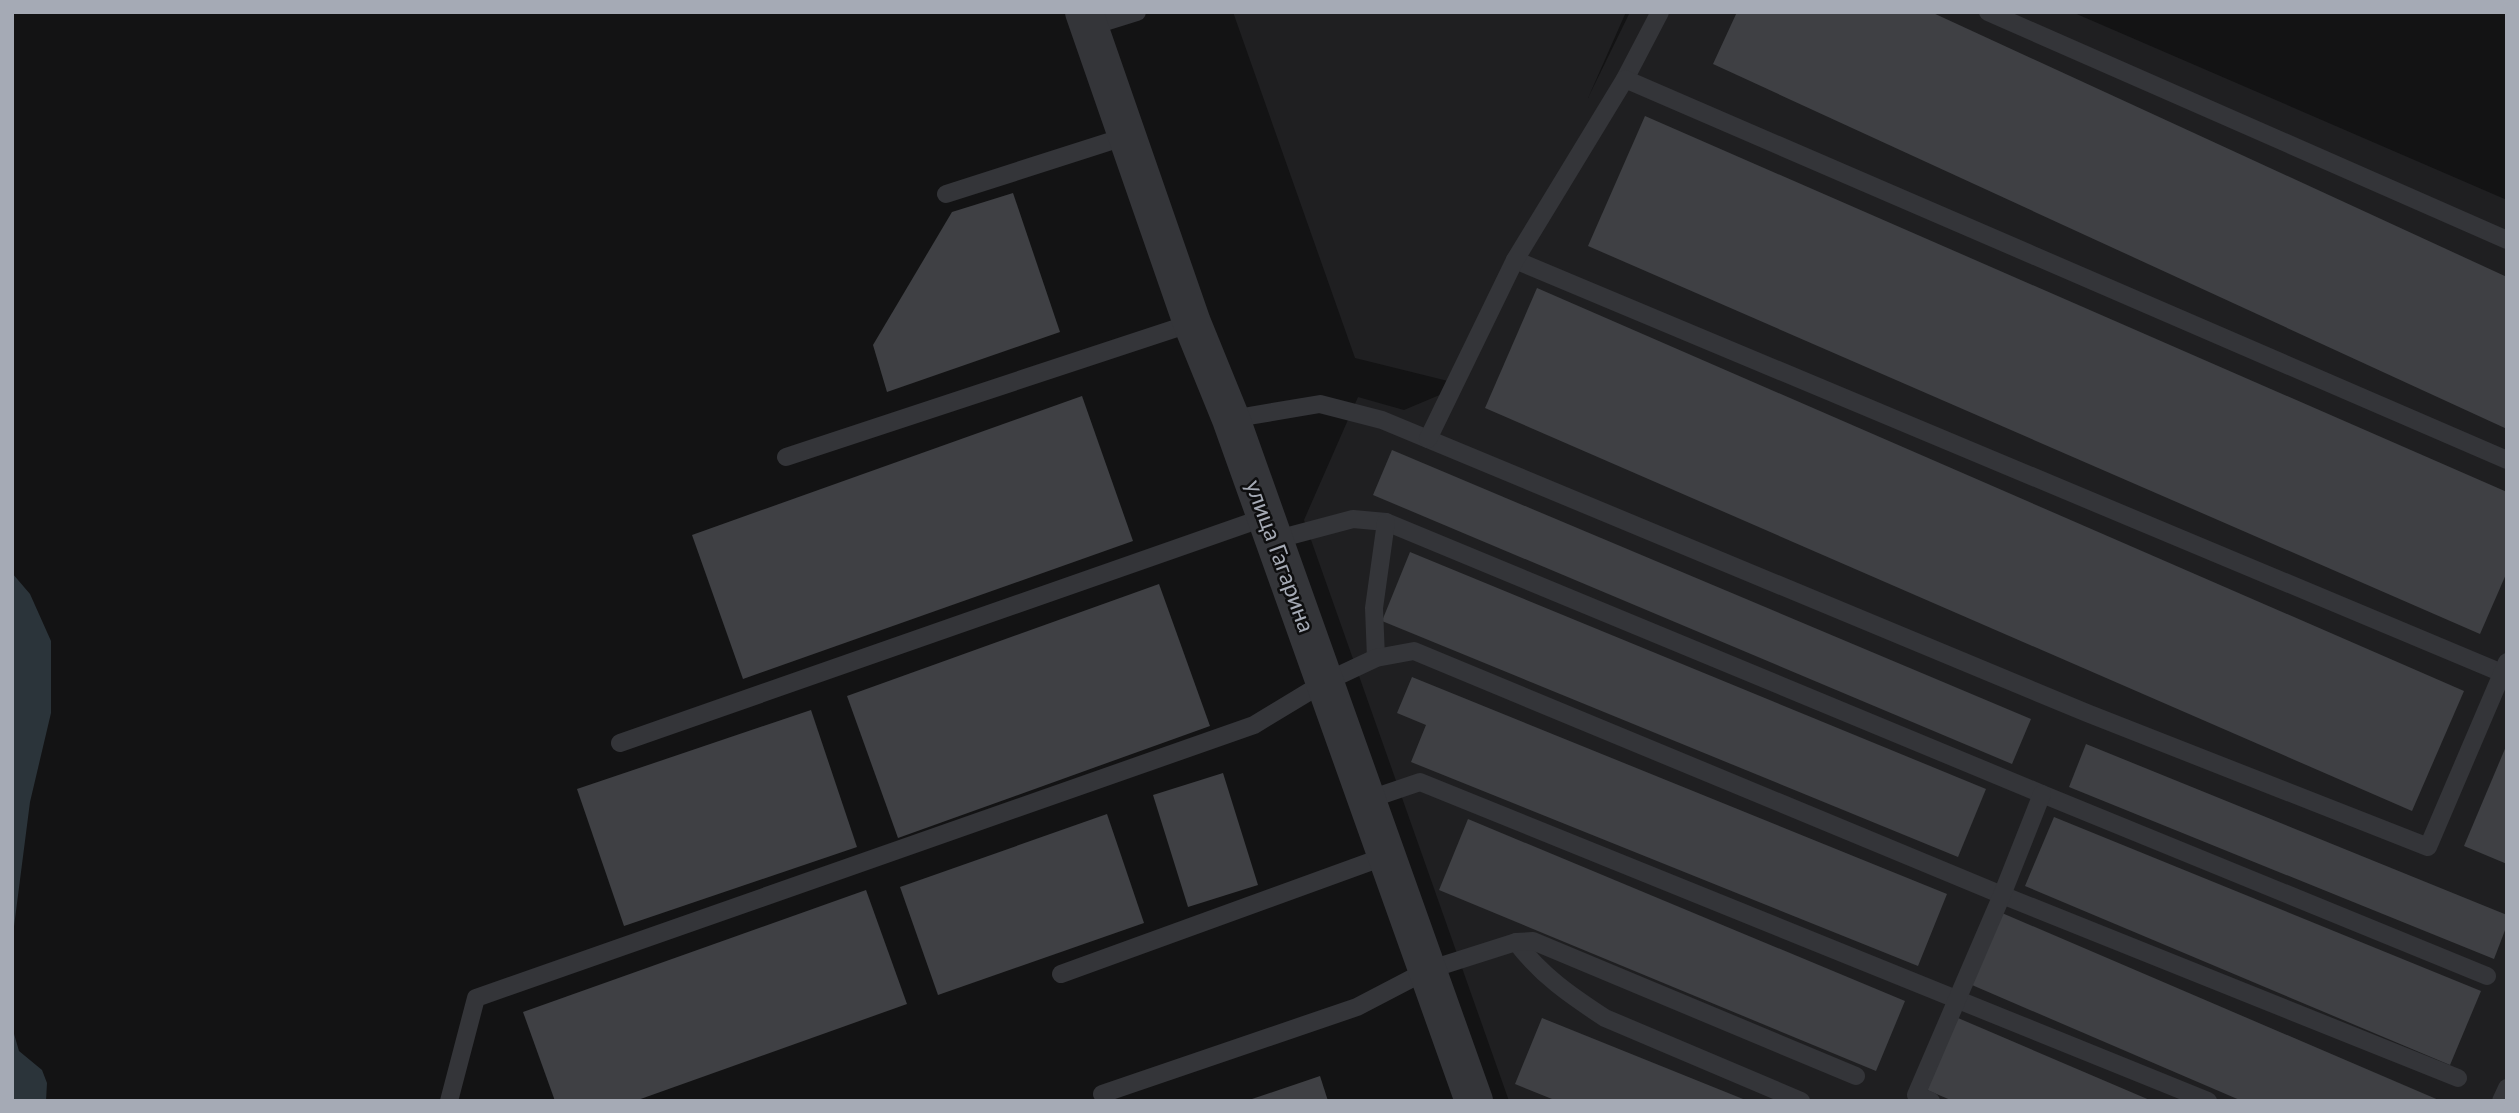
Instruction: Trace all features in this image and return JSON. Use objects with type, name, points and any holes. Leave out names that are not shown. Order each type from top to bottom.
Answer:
[{"type":"street","name":"улица Гагарина","points":[[1086,20],[1192,323],[1231,419],[1474,1101]]},
{"type":"lane","points":[[1086,20],[1136,12]]},
{"type":"lane","points":[[1428,439],[1516,260],[1625,79],[1660,12]]},
{"type":"lane","points":[[1988,12],[2507,240]]},
{"type":"lane","points":[[1625,79],[2507,460]]},
{"type":"lane","points":[[946,194],[1127,136]]},
{"type":"lane","points":[[1231,419],[1320,404],[1382,420],[2087,713],[2428,847],[2504,668],[1516,260]]},
{"type":"lane","points":[[786,457],[1192,323]]},
{"type":"lane","points":[[620,743],[1270,529],[1372,519],[1386,522],[2487,976]]},
{"type":"lane","points":[[1376,658],[1374,608],[1386,522]]},
{"type":"lane","points":[[449,1101],[476,998],[1254,725],[1325,682],[1376,658],[1414,651],[2002,895],[2458,1077]]},
{"type":"lane","points":[[1367,800],[1420,782],[2208,1101]]},
{"type":"lane","points":[[1931,1101],[1916,1095],[2002,895],[2042,794]]},
{"type":"lane","points":[[1061,974],[1386,856]]},
{"type":"lane","points":[[1102,1094],[1357,1007],[1428,970],[1516,942],[1533,941],[1856,1076]]},
{"type":"lane","points":[[1516,942],[1536,968],[1605,1018],[1801,1101]]},
{"type":"lane","points":[[2501,1101],[2507,1088]]},
{"type":"shaded area","points":[[1233,12],[1626,12],[1588,98],[1630,12],[2072,12],[2507,200],[2507,1101],[1509,1101],[1304,520],[1358,397],[1404,410],[1442,394],[1448,381],[1355,358]]},
{"type":"shaded area","points":[[12,573],[30,594],[51,641],[51,713],[30,802],[12,942]]},
{"type":"shaded area","points":[[12,1027],[19,1051],[42,1070],[47,1083],[46,1101],[12,1101]]},
{"type":"building","points":[[1737,12],[1931,12],[2507,277],[2507,429],[1713,64]]},
{"type":"building","points":[[1645,116],[2507,492],[2507,572],[2480,634],[1588,246]]},
{"type":"building","points":[[1013,193],[1060,332],[887,392],[873,345],[952,212]]},
{"type":"building","points":[[1537,288],[2464,691],[2412,811],[1485,408]]},
{"type":"building","points":[[1082,396],[1133,541],[743,679],[692,535]]},
{"type":"building","points":[[1392,450],[2031,719],[2012,764],[1373,495]]},
{"type":"building","points":[[1410,552],[1986,789],[1958,857],[1382,621]]},
{"type":"building","points":[[1159,584],[1210,726],[898,838],[847,696]]},
{"type":"building","points":[[1412,677],[1947,894],[1918,966],[1411,762],[1426,725],[1397,713]]},
{"type":"building","points":[[811,710],[857,847],[624,926],[577,789]]},
{"type":"building","points":[[2086,744],[2507,915],[2507,925],[2494,959],[2069,787]]},
{"type":"building","points":[[2507,744],[2507,864],[2464,846]]},
{"type":"building","points":[[1223,773],[1258,885],[1188,907],[1153,795]]},
{"type":"building","points":[[1107,814],[1144,923],[938,995],[900,887]]},
{"type":"building","points":[[2054,817],[2481,991],[2450,1065],[2025,886]]},
{"type":"building","points":[[1468,819],[1905,1001],[1876,1071],[1439,890]]},
{"type":"building","points":[[866,890],[907,1004],[635,1101],[555,1101],[523,1012]]},
{"type":"building","points":[[2002,913],[2441,1101],[2242,1101],[1972,985]]},
{"type":"building","points":[[1542,1018],[1748,1101],[1557,1101],[1515,1084]]},
{"type":"building","points":[[1958,1018],[2152,1101],[1953,1101],[1927,1090]]},
{"type":"building","points":[[1320,1076],[1328,1101],[1249,1100]]}]
